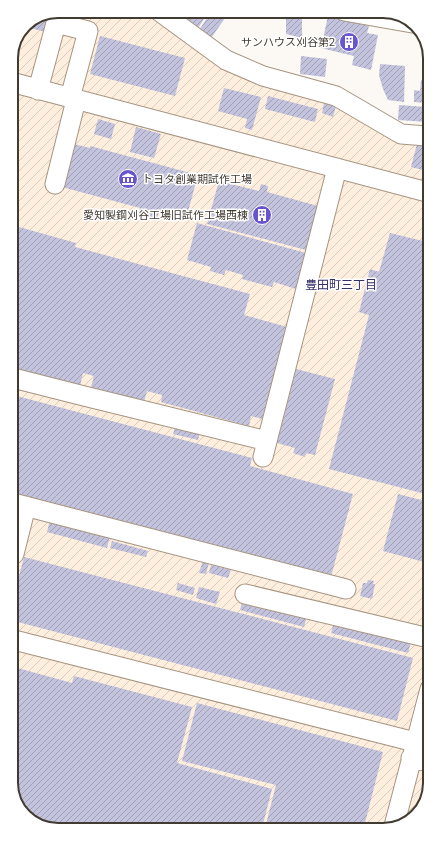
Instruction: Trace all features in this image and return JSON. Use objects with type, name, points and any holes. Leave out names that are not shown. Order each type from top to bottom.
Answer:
[{"type":"street","points":[[169,18],[226,60],[263,76],[336,96],[401,134],[423,136]]},
{"type":"street","points":[[384,18],[397,20]]},
{"type":"street","points":[[38,90],[56,23],[88,31],[55,184]]},
{"type":"street","points":[[18,84],[423,191]]},
{"type":"street","points":[[18,379],[84,396],[265,449],[337,168]]},
{"type":"street","points":[[18,521],[20,504],[346,589]]},
{"type":"street","points":[[245,594],[423,637]]},
{"type":"street","points":[[18,641],[413,750],[423,757]]},
{"type":"street","points":[[395,821],[423,714]]},
{"type":"shaded area","points":[[58,18],[162,18],[196,41],[423,138],[423,782],[421,796],[416,805],[409,813],[398,820],[382,823],[56,823],[45,821],[36,816],[26,807],[21,798],[18,782],[19,48],[26,34],[38,23],[45,20]]},
{"type":"building","points":[[179,18],[205,18],[197,30]]},
{"type":"building","points":[[207,18],[225,18],[209,41],[197,33]]},
{"type":"building","points":[[286,18],[302,18],[302,38],[286,34]]},
{"type":"building","name":"サンハウス刈谷第2","points":[[328,18],[336,18],[369,26],[367,33],[378,35],[371,70],[352,65],[354,56],[321,48]]},
{"type":"building","points":[[49,20],[46,32],[32,28],[38,23]]},
{"type":"building","points":[[100,36],[185,58],[175,96],[90,74]]},
{"type":"building","points":[[301,56],[327,59],[325,77],[300,74]]},
{"type":"building","points":[[380,64],[405,66],[404,102],[388,100],[379,75]]},
{"type":"building","points":[[421,80],[423,80],[423,103],[414,102],[414,90],[420,91]]},
{"type":"building","points":[[224,88],[261,97],[252,130],[245,128],[247,119],[218,111]]},
{"type":"building","points":[[268,96],[318,109],[315,122],[265,109]]},
{"type":"building","points":[[324,103],[336,106],[333,117],[322,113]]},
{"type":"building","points":[[399,105],[423,107],[423,122],[398,120]]},
{"type":"building","points":[[98,119],[115,124],[111,139],[94,134]]},
{"type":"building","points":[[136,127],[161,134],[154,158],[130,152]]},
{"type":"building","points":[[74,144],[90,148],[90,146],[198,175],[186,219],[159,212],[156,221],[138,217],[140,208],[62,187]]},
{"type":"building","points":[[417,144],[423,146],[423,170],[411,167]]},
{"type":"building","name":"愛知製鋼刈谷工場旧試作工場西棟","points":[[219,181],[259,191],[261,184],[268,186],[267,192],[318,206],[306,250],[207,224]]},
{"type":"building","points":[[197,223],[306,253],[296,289],[274,282],[272,287],[242,279],[243,275],[226,270],[224,275],[210,271],[211,267],[187,260]]},
{"type":"building","points":[[18,227],[76,243],[75,247],[250,294],[244,315],[287,327],[262,419],[251,416],[249,426],[161,402],[162,395],[147,391],[144,402],[91,387],[94,376],[83,373],[80,386],[18,369]]},
{"type":"building","points":[[390,233],[423,241],[423,493],[329,469],[369,315],[359,312],[370,269],[379,272]]},
{"type":"building","points":[[296,369],[335,379],[315,455],[306,453],[305,457],[293,453],[295,448],[277,443]]},
{"type":"building","points":[[18,396],[252,458],[250,466],[353,494],[331,577],[114,519],[107,548],[47,532],[53,508],[18,498]]},
{"type":"building","points":[[176,425],[200,432],[198,440],[173,434]]},
{"type":"building","points":[[398,494],[423,500],[423,562],[383,551]]},
{"type":"building","points":[[112,541],[148,551],[146,557],[110,548]]},
{"type":"building","points":[[24,557],[413,658],[397,721],[18,622],[18,580]]},
{"type":"building","points":[[204,557],[210,559],[206,574],[199,573]]},
{"type":"building","points":[[211,565],[231,570],[228,578],[209,573]]},
{"type":"building","points":[[368,580],[374,581],[373,584],[375,584],[372,599],[360,596],[363,583],[367,583]]},
{"type":"building","points":[[178,583],[195,588],[193,595],[176,590]]},
{"type":"building","points":[[199,587],[220,592],[216,604],[196,598]]},
{"type":"building","points":[[243,599],[307,616],[304,627],[240,610]]},
{"type":"building","points":[[334,622],[411,642],[408,653],[331,633]]},
{"type":"building","points":[[18,668],[72,683],[74,676],[192,707],[177,763],[272,789],[263,823],[56,823],[45,821],[36,816],[26,807],[23,803],[19,790]]},
{"type":"building","points":[[197,703],[383,752],[365,823],[266,823],[276,785],[182,761]]},
{"type":"place","name":"サンハウス刈谷第2","points":[[349,42]]},
{"type":"place","name":"トヨタ創業期試作工場","points":[[128,179]]},
{"type":"place","name":"愛知製鋼刈谷工場旧試作工場西棟","points":[[262,215]]},
{"type":"district","name":"豊田町三丁目","points":[[341,285]]}]
